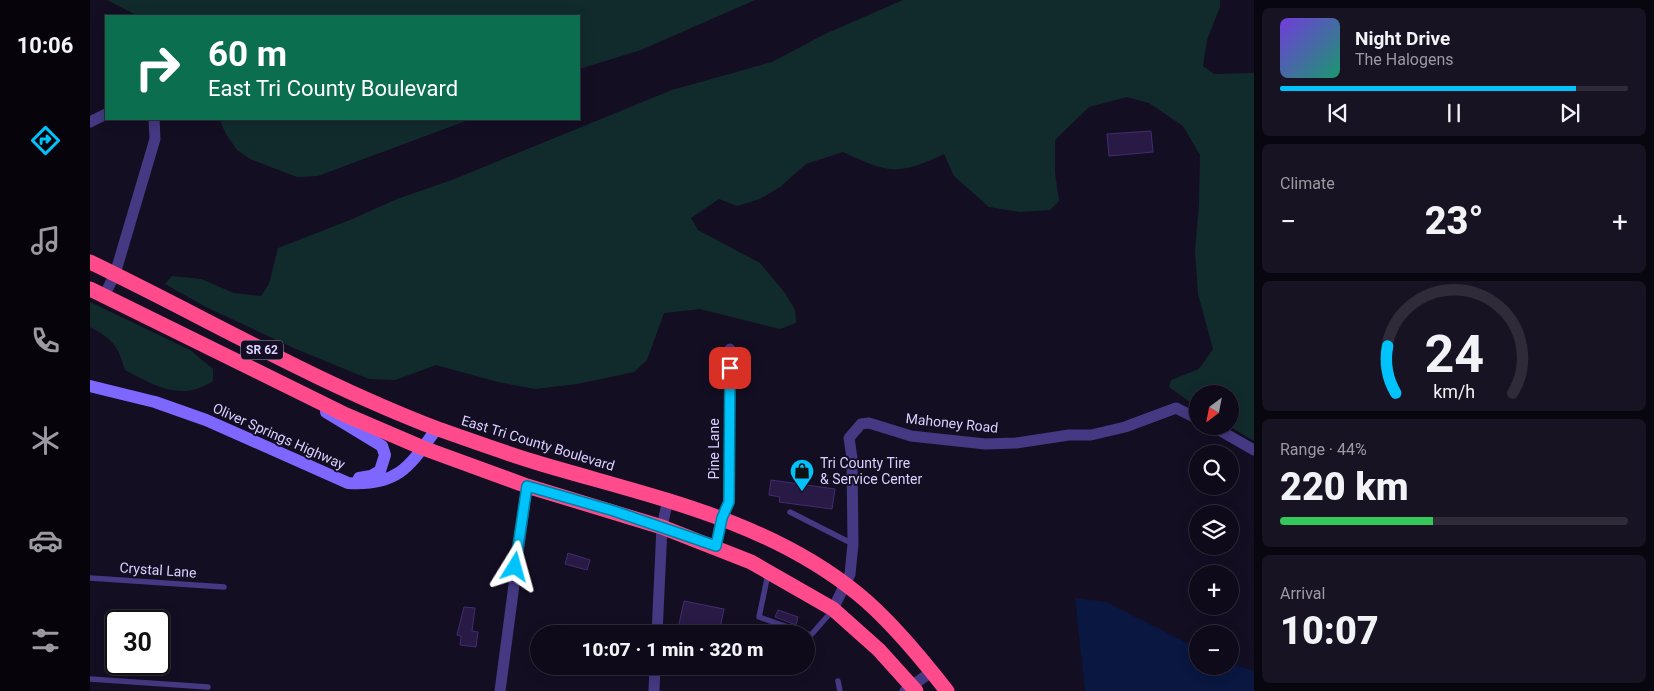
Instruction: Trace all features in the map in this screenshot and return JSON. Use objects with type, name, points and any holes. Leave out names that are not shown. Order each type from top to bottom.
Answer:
[{"type":"highway","name":"East Tri County Boulevard","points":[[90,262],[322,379],[437,428],[532,461],[668,499],[768,536],[845,584],[860,596],[932,672],[946,691]]},
{"type":"highway","name":"SR 62","points":[[90,289],[346,416],[423,448]]},
{"type":"highway","points":[[423,448],[527,486],[662,527],[716,546],[768,572],[833,609],[879,650],[911,689]]},
{"type":"main road","points":[[272,379],[382,446],[385,455],[380,471],[363,478],[314,469]]},
{"type":"main road","name":"Oliver Springs Highway","points":[[90,386],[155,402],[206,420],[348,483],[366,484],[386,481],[400,473],[423,448],[437,428]]},
{"type":"street","points":[[90,122],[105,114]]},
{"type":"street","points":[[104,296],[114,274],[155,139],[154,120]]},
{"type":"street","name":"Pine Lane","points":[[716,546],[722,518],[729,502],[730,349]]},
{"type":"street","name":"Mahoney Road","points":[[833,609],[850,574],[853,544],[852,458],[849,438],[861,424],[869,423],[911,436],[984,444],[1016,443],[1069,435],[1091,435],[1176,408],[1189,414]]},
{"type":"street","points":[[1228,435],[1254,450]]},
{"type":"street","points":[[500,691],[527,486]]},
{"type":"street","points":[[657,625],[662,527],[668,499]]},
{"type":"street","points":[[911,689],[932,672]]},
{"type":"street","points":[[654,691],[655,675]]},
{"type":"lane","points":[[790,512],[853,544]]},
{"type":"lane","points":[[768,572],[759,617],[811,635],[833,609]]},
{"type":"lane","name":"Crystal Lane","points":[[90,578],[224,587]]},
{"type":"lane","points":[[90,679],[208,687]]},
{"type":"lane","points":[[838,681],[840,691]]},
{"type":"green space","points":[[107,0],[755,0],[641,50],[580,69],[580,15],[136,15]]},
{"type":"green space","points":[[903,0],[1220,0],[1220,7],[1207,40],[1203,66],[1214,74],[1254,73],[1254,441],[1239,432],[1239,385],[1189,385],[1189,401],[1169,387],[1171,380],[1199,369],[1213,349],[1198,294],[1195,251],[1199,205],[1200,155],[1183,126],[1149,103],[1127,97],[1089,107],[1055,140],[1055,173],[1059,201],[1050,210],[1020,212],[989,207],[954,176],[944,154],[915,166],[893,169],[871,164],[843,152],[806,164],[780,187],[760,199],[737,206],[719,199],[691,218],[698,230],[760,263],[785,293],[795,310],[796,323],[780,329],[700,309],[664,313],[647,360],[634,372],[577,384],[535,389],[498,382],[436,365],[395,380],[369,379],[296,349],[206,307],[165,284],[172,276],[201,279],[234,293],[261,296],[269,284],[278,248],[350,220],[397,199],[452,180],[672,90],[772,62],[825,34]]},
{"type":"green space","points":[[219,120],[468,120],[318,176],[297,177],[250,159],[237,150]]},
{"type":"green space","points":[[90,302],[190,350],[213,369],[213,381],[201,387],[179,391],[158,386],[125,370],[120,355],[113,344],[104,335],[90,327]]},
{"type":"water","points":[[1075,598],[1106,602],[1189,644],[1189,675],[1239,675],[1239,666],[1254,671],[1254,691],[1085,691]]},
{"type":"building","points":[[1151,131],[1153,152],[1109,156],[1107,134]]},
{"type":"building","name":"Tri County Tire & Service Center","points":[[771,480],[835,489],[832,509],[779,502],[780,497],[769,495]]},
{"type":"building","points":[[568,553],[590,560],[587,570],[565,564]]},
{"type":"building","points":[[684,601],[724,609],[721,625],[679,625]]},
{"type":"building","points":[[464,607],[475,608],[472,631],[478,632],[476,647],[460,645],[461,636],[457,635]]},
{"type":"building","points":[[778,610],[798,617],[796,625],[775,617]]},
{"type":"place","name":"Tri County Tire & Service Center","points":[[802,492]]},
{"type":"route","points":[[515,567],[527,486],[614,511],[716,546],[722,518],[729,502],[730,368]]}]
